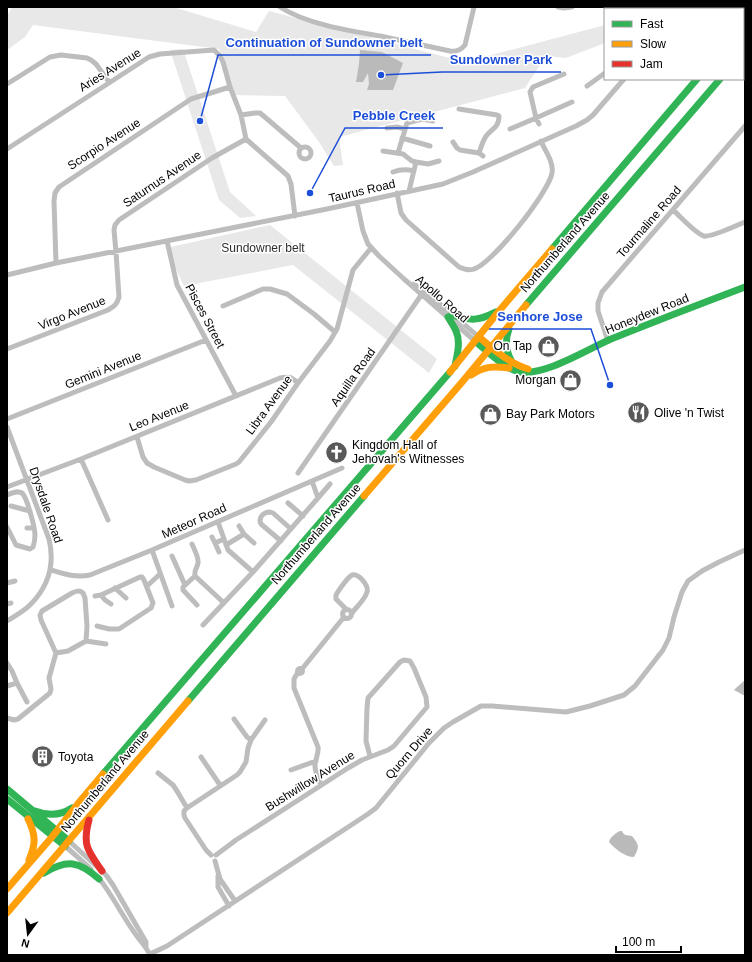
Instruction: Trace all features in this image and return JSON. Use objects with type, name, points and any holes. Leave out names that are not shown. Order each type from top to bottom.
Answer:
[{"type":"main road","name":"Northumberland Avenue","points":[[7,889],[55,834],[81,800],[456,366],[499,311],[696,80]]},
{"type":"main road","name":"Northumberland Avenue","points":[[7,913],[719,80]]},
{"type":"main road","name":"Honeydew Road","points":[[477,339],[522,372],[535,371],[561,362],[608,341],[745,287]]},
{"type":"main road","points":[[450,316],[468,320],[477,320],[499,311]]},
{"type":"main road","points":[[450,316],[459,338],[456,366]]},
{"type":"main road","points":[[463,381],[480,369],[511,365],[505,345],[505,339],[512,321]]},
{"type":"main road","points":[[7,790],[29,812],[67,844]]},
{"type":"main road","points":[[7,799],[29,812],[56,815],[68,811],[81,800]]},
{"type":"main road","points":[[27,866],[34,848],[35,836],[29,812]]},
{"type":"main road","points":[[90,816],[86,830],[86,843],[88,852],[102,871]]},
{"type":"main road","points":[[41,874],[62,864],[72,864],[88,869],[99,879]]},
{"type":"street","points":[[280,7],[288,13],[298,17],[334,27],[456,52],[462,49],[465,45],[474,7]]},
{"type":"street","points":[[558,7],[572,7]]},
{"type":"street","name":"Aries Avenue","points":[[7,149],[149,57],[154,55],[214,50],[220,56],[241,115],[246,139]]},
{"type":"street","points":[[7,84],[50,57],[61,56],[87,58],[91,60],[96,64],[109,82]]},
{"type":"street","points":[[539,124],[536,118],[530,92],[533,87],[564,74]]},
{"type":"street","points":[[587,86],[604,74]]},
{"type":"street","name":"Taurus Road","points":[[7,275],[56,263],[357,203],[450,181],[576,126],[591,117],[623,80]]},
{"type":"street","name":"Scorpio Avenue","points":[[56,263],[54,201],[55,193],[59,187],[191,99],[230,87]]},
{"type":"street","points":[[510,129],[572,102]]},
{"type":"street","points":[[453,142],[460,150],[481,155],[486,137],[495,128],[499,119],[499,116],[497,115],[459,109]]},
{"type":"street","points":[[241,115],[260,113],[301,148]]},
{"type":"street","points":[[398,153],[406,124],[422,119],[433,121]]},
{"type":"street","name":"Tourmaline Road","points":[[608,341],[598,311],[598,303],[602,292],[745,126]]},
{"type":"street","points":[[387,128],[393,127],[405,129]]},
{"type":"street","points":[[402,138],[430,146]]},
{"type":"street","points":[[246,139],[288,176],[291,184],[295,216]]},
{"type":"street","name":"Saturnus Avenue","points":[[116,252],[114,227],[119,220],[212,158],[246,139]]},
{"type":"street","points":[[397,193],[401,213],[411,225],[459,267],[474,270],[485,263],[528,215],[550,178],[552,163],[541,142]]},
{"type":"street","points":[[383,151],[403,154],[412,161],[416,162],[430,164],[439,161]]},
{"type":"street","points":[[409,191],[416,162]]},
{"type":"street","points":[[393,172],[402,169],[414,171]]},
{"type":"street","name":"Apollo Road","points":[[357,203],[363,231],[371,248],[397,272],[477,339]]},
{"type":"street","points":[[673,210],[695,231],[703,236],[710,236],[745,222]]},
{"type":"street","name":"Pisces Street","points":[[167,241],[178,285],[236,396]]},
{"type":"street","name":"Libra Avenue","points":[[137,437],[143,457],[147,463],[189,481],[196,480],[239,462],[272,422],[298,383],[330,341],[337,329],[353,270],[371,248]]},
{"type":"street","name":"Virgo Avenue","points":[[7,349],[115,306],[119,297],[116,252]]},
{"type":"street","points":[[223,306],[263,289],[275,290],[287,294],[335,332]]},
{"type":"street","name":"Aquilla Road","points":[[298,473],[423,293]]},
{"type":"street","name":"Gemini Avenue","points":[[7,419],[206,340]]},
{"type":"street","name":"Leo Avenue","points":[[7,487],[137,437],[280,378],[290,377],[298,383]]},
{"type":"street","name":"Drysdale Road","points":[[7,427],[49,539],[52,557],[51,570],[40,593],[30,605],[7,620]]},
{"type":"street","points":[[81,459],[108,520]]},
{"type":"street","name":"Meteor Road","points":[[51,570],[72,576],[90,575],[218,522],[342,468]]},
{"type":"street","points":[[312,481],[318,498]]},
{"type":"street","points":[[203,625],[282,541],[330,484]]},
{"type":"street","points":[[7,495],[16,492],[22,493],[30,511],[35,537],[34,546],[30,549],[10,544]]},
{"type":"street","points":[[288,502],[303,516]]},
{"type":"street","points":[[11,506],[30,511]]},
{"type":"street","points":[[282,541],[261,524],[260,519],[263,514],[267,512],[273,513],[291,529]]},
{"type":"street","points":[[218,522],[228,550],[253,572]]},
{"type":"street","points":[[239,526],[244,534],[254,542]]},
{"type":"street","points":[[7,527],[16,545]]},
{"type":"street","points":[[27,528],[34,528]]},
{"type":"street","points":[[226,545],[244,534]]},
{"type":"street","points":[[212,537],[219,552]]},
{"type":"street","points":[[215,543],[224,539]]},
{"type":"street","points":[[192,544],[198,562],[194,572],[195,576],[224,603]]},
{"type":"street","points":[[152,550],[172,606]]},
{"type":"street","name":"Quorn Drive","points":[[150,955],[158,953],[376,808],[436,735],[453,722],[474,710],[482,706],[492,706],[566,712],[624,695],[635,686],[663,650],[669,638],[682,592],[688,581],[702,571],[745,550]]},
{"type":"street","points":[[172,556],[185,585]]},
{"type":"street","points":[[147,586],[160,574]]},
{"type":"street","points":[[344,617],[350,618],[352,616],[352,613],[367,591],[364,582],[355,575],[350,576],[336,595],[336,599],[346,609],[351,610],[352,613]]},
{"type":"street","points":[[195,576],[185,585],[183,591],[198,605]]},
{"type":"street","points":[[97,626],[109,631],[119,629],[151,608],[153,603],[144,578],[140,577],[98,596],[111,604]]},
{"type":"street","points":[[7,583],[15,581]]},
{"type":"street","points":[[115,588],[126,598]]},
{"type":"street","points":[[7,718],[18,719],[50,694],[51,689],[49,678],[56,653],[41,620],[40,615],[42,611],[76,591],[83,593],[87,626],[86,641]]},
{"type":"street","points":[[321,785],[315,768],[318,747],[296,691],[294,679],[344,617],[343,613],[346,609]]},
{"type":"street","points":[[56,653],[68,651],[86,641],[106,644]]},
{"type":"street","name":"Bushwillow Avenue","points":[[213,855],[351,766],[394,746],[427,707],[426,697],[410,661],[404,660],[400,662],[368,698],[366,741],[370,756]]},
{"type":"street","points":[[7,663],[27,702]]},
{"type":"street","points":[[7,686],[17,683]]},
{"type":"street","points":[[234,719],[247,737],[251,740]]},
{"type":"street","points":[[229,906],[218,887],[218,874],[215,861],[211,860],[213,855],[206,850],[183,813],[184,810],[237,775],[246,762],[251,740],[265,720]]},
{"type":"street","points":[[201,757],[220,785]]},
{"type":"street","points":[[291,770],[316,761]]},
{"type":"street","points":[[158,773],[173,785],[187,808]]},
{"type":"street","points":[[67,844],[106,874],[146,942],[146,948]]},
{"type":"street","points":[[67,844],[99,879],[150,955]]},
{"type":"street","points":[[218,874],[235,901]]},
{"type":"green space","points":[[12,7],[173,7],[256,32],[269,11],[465,62],[604,25],[604,43],[566,58],[546,56],[525,88],[339,137],[343,165],[334,166],[319,142],[285,96],[235,95],[219,49],[33,25],[25,37],[7,50],[7,16]]},
{"type":"green space","points":[[183,49],[230,192],[256,216],[240,218],[219,200],[170,50]]},
{"type":"green space","name":"Sundowner belt","points":[[270,225],[437,359],[429,373],[293,265],[184,286],[166,248]]},
{"type":"shaded area","points":[[360,50],[382,52],[403,63],[393,90],[367,90],[369,84],[368,73],[363,82],[356,82]]},
{"type":"shaded area","points":[[745,680],[745,696],[734,690]]},
{"type":"shaded area","points":[[620,831],[626,835],[632,836],[637,844],[638,848],[634,857],[627,856],[620,852],[609,842],[615,834]]},
{"type":"traffic: fast","points":[[552,249],[696,80]]},
{"type":"traffic: fast","points":[[526,305],[719,80]]},
{"type":"traffic: fast","points":[[475,341],[509,368],[520,372],[542,370],[566,361],[611,339],[745,287]]},
{"type":"traffic: fast","points":[[452,315],[474,319],[496,312]]},
{"type":"traffic: fast","points":[[448,317],[455,329],[458,340],[455,366]]},
{"type":"traffic: fast","points":[[509,329],[506,344],[511,360]]},
{"type":"traffic: fast","points":[[103,774],[450,372]]},
{"type":"traffic: fast","points":[[188,701],[364,496]]},
{"type":"traffic: fast","points":[[7,789],[69,841]]},
{"type":"traffic: fast","points":[[7,799],[65,846]]},
{"type":"traffic: fast","points":[[35,811],[45,814],[58,814],[72,808]]},
{"type":"traffic: fast","points":[[44,873],[52,868],[66,864],[73,864],[85,868],[99,879]]},
{"type":"traffic: slow","points":[[450,372],[499,311],[552,249]]},
{"type":"traffic: slow","points":[[364,496],[526,305]]},
{"type":"traffic: slow","points":[[479,337],[508,360],[528,369]]},
{"type":"traffic: slow","points":[[471,375],[489,367],[509,368]]},
{"type":"traffic: slow","points":[[7,913],[188,701]]},
{"type":"traffic: slow","points":[[7,889],[52,837],[103,774]]},
{"type":"traffic: slow","points":[[28,819],[34,835],[34,844],[29,860]]},
{"type":"traffic: jam","points":[[89,820],[86,842],[90,853],[102,871]]},
{"type":"place","name":"Sundowner Park","points":[[381,75]]},
{"type":"place","name":"Continuation of Sundowner belt","points":[[200,121]]},
{"type":"place","name":"Pebble Creek","points":[[310,193]]},
{"type":"place","name":"On Tap","points":[[548,346]]},
{"type":"place","name":"Morgan","points":[[571,380]]},
{"type":"place","name":"Senhore Jose","points":[[610,385]]},
{"type":"place","name":"Olive 'n Twist","points":[[638,413]]},
{"type":"place","name":"Bay Park Motors","points":[[490,414]]},
{"type":"place","name":"Kingdom Hall of Jehovah's Witnesses","points":[[337,452]]},
{"type":"place","name":"Toyota","points":[[42,757]]}]
